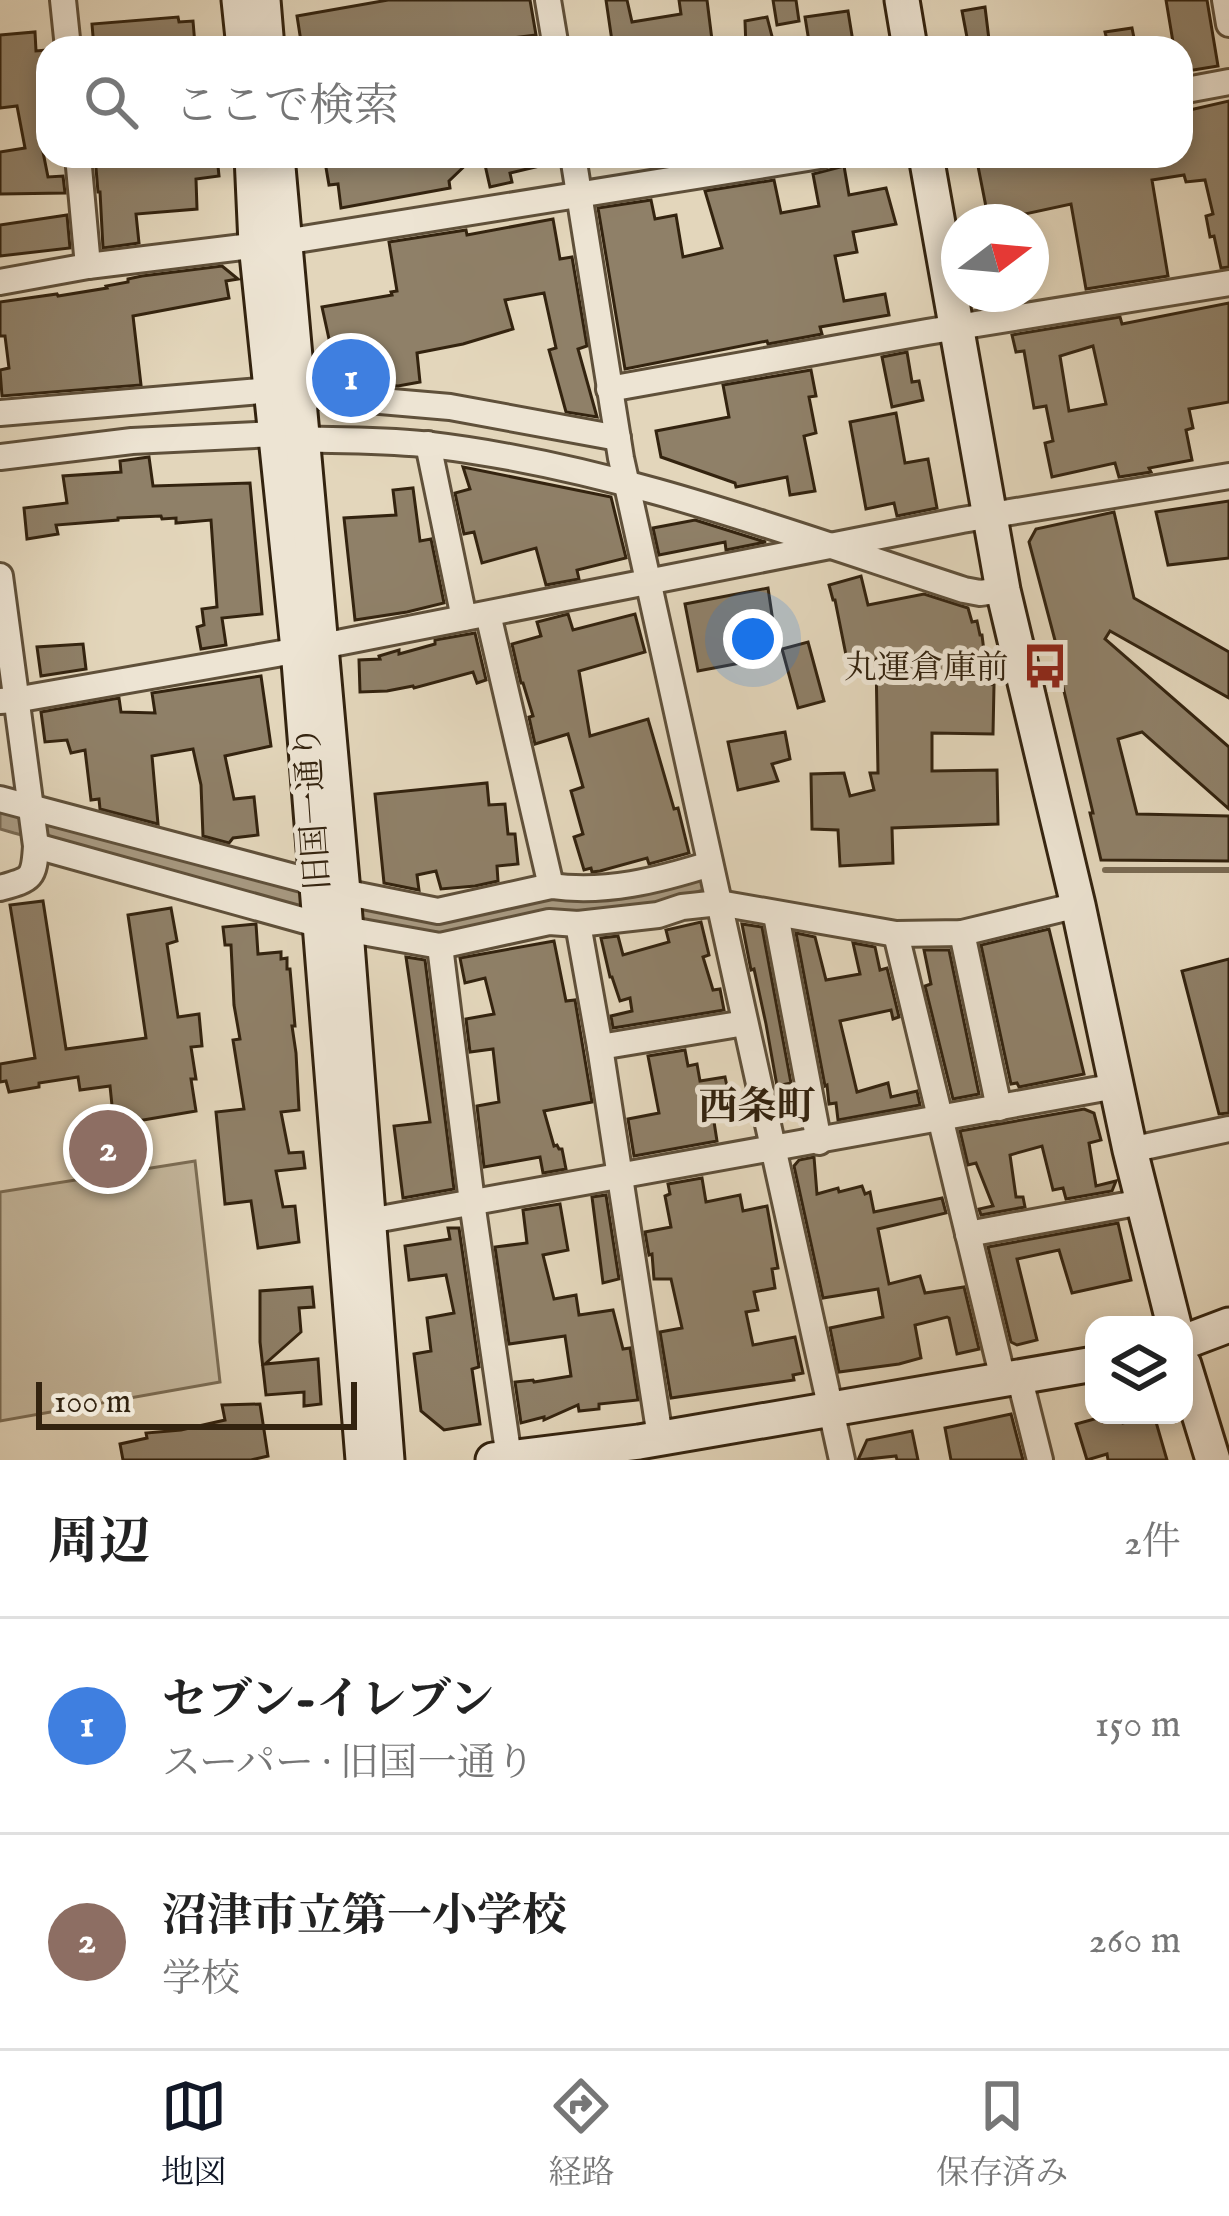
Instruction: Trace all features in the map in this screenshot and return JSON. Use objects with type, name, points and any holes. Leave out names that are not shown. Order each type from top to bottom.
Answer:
[{"type":"main road","points":[[239,0],[243,36]]},
{"type":"main road","points":[[263,0],[266,36]]},
{"type":"main road","points":[[910,36],[911,1]]},
{"type":"main road","name":"旧国一通り","points":[[254,168],[270,243],[310,648],[331,904],[363,1460]]},
{"type":"main road","name":"旧国一通り","points":[[270,243],[276,168]]},
{"type":"main road","points":[[928,168],[1003,590],[1172,1316]]},
{"type":"main road","name":"旧国一通り","points":[[331,904],[369,1221],[387,1460]]},
{"type":"main road","points":[[1193,1339],[1229,1325]]},
{"type":"main road","points":[[501,1459],[647,1446],[1085,1366]]},
{"type":"main road","points":[[1193,1394],[1213,1460]]},
{"type":"street","points":[[64,0],[67,36]]},
{"type":"street","points":[[548,0],[554,36]]},
{"type":"street","points":[[1225,0],[1229,24]]},
{"type":"street","points":[[1193,89],[1229,82]]},
{"type":"street","points":[[79,168],[88,266]]},
{"type":"street","points":[[575,168],[617,438],[842,1460]]},
{"type":"street","points":[[0,282],[744,168]]},
{"type":"street","points":[[609,389],[1229,283]]},
{"type":"street","points":[[0,413],[285,392],[450,407],[617,438]]},
{"type":"street","points":[[0,457],[132,441],[289,436],[428,444],[627,483],[964,590],[1003,590]]},
{"type":"street","points":[[428,444],[551,886]]},
{"type":"street","points":[[8,700],[1229,476]]},
{"type":"street","points":[[0,576],[8,700],[36,846],[34,871],[27,880],[0,888]]},
{"type":"street","points":[[0,799],[331,904],[440,946],[549,922],[578,924],[719,903],[896,934],[962,933],[1078,905]]},
{"type":"street","points":[[36,846],[331,904],[438,911],[551,886],[568,889],[650,882],[710,864]]},
{"type":"street","points":[[776,915],[819,1142]]},
{"type":"street","points":[[578,924],[620,1177],[647,1446]]},
{"type":"street","points":[[962,933],[999,1108]]},
{"type":"street","points":[[896,934],[968,1234],[1040,1460]]},
{"type":"street","points":[[440,946],[501,1459]]},
{"type":"street","points":[[600,1047],[745,1023]]},
{"type":"street","points":[[369,1221],[1116,1086]]},
{"type":"street","points":[[1130,1150],[1229,1129]]},
{"type":"street","points":[[968,1234],[1142,1202]]},
{"type":"shaded area","points":[[0,809],[375,906],[530,901],[701,874],[705,889],[608,913],[556,911],[435,937],[291,905],[0,829]]},
{"type":"shaded area","points":[[195,1161],[220,1382],[0,1421],[0,1192]]},
{"type":"building","points":[[388,0],[530,0],[536,35],[300,36],[297,16]]},
{"type":"building","points":[[606,0],[627,0],[632,22],[681,14],[679,0],[707,0],[712,36],[611,36]]},
{"type":"building","points":[[773,0],[796,0],[799,21],[777,25]]},
{"type":"building","points":[[1166,0],[1207,0],[1218,66],[1193,70],[1193,36],[1172,36]]},
{"type":"building","points":[[985,7],[989,36],[967,36],[962,11]]},
{"type":"building","points":[[848,11],[852,36],[808,36],[805,17]]},
{"type":"building","points":[[178,17],[179,22],[193,21],[194,36],[93,36],[92,24]]},
{"type":"building","points":[[767,17],[772,36],[746,36],[745,21]]},
{"type":"building","points":[[1132,28],[1134,36],[1106,36],[1105,32]]},
{"type":"building","points":[[35,32],[36,168],[46,168],[48,177],[63,176],[65,193],[0,194],[0,152],[25,148],[17,106],[0,108],[0,35]]},
{"type":"building","points":[[1229,101],[1229,267],[1221,268],[1214,236],[1210,237],[1206,216],[1213,214],[1205,180],[1186,182],[1184,175],[1152,180],[1168,276],[1086,289],[1071,204],[1049,209],[1049,204],[985,204],[978,168],[1193,168],[1193,109]]},
{"type":"building","points":[[96,168],[218,168],[219,176],[196,179],[197,209],[136,214],[139,243],[103,248]]},
{"type":"building","points":[[326,168],[463,168],[449,181],[450,188],[341,208],[338,184],[329,185]]},
{"type":"building","points":[[486,168],[531,168],[510,173],[512,182],[490,187]]},
{"type":"building","points":[[844,168],[849,195],[886,188],[896,224],[853,232],[857,252],[835,256],[844,301],[885,294],[889,315],[820,327],[822,334],[625,369],[598,208],[651,200],[655,219],[676,215],[683,257],[722,248],[705,191],[774,180],[781,213],[819,206],[813,174]]},
{"type":"building","points":[[67,215],[70,248],[0,256],[0,225]]},
{"type":"building","points":[[553,219],[560,259],[572,257],[587,346],[578,349],[597,417],[566,412],[549,350],[556,348],[544,293],[505,300],[513,329],[417,353],[420,382],[398,386],[334,380],[322,307],[397,291],[389,242],[466,230],[467,235]]},
{"type":"building","points":[[222,266],[238,279],[226,281],[229,298],[133,316],[141,385],[2,396],[0,370],[9,368],[5,336],[0,336],[0,302]]},
{"type":"building","points":[[1229,303],[1229,402],[1189,409],[1193,428],[1186,430],[1192,460],[1119,477],[1115,463],[1052,477],[1045,443],[1053,441],[1046,406],[1034,408],[1024,351],[1016,352],[1012,335],[1120,317],[1122,324]],"holes":[[[1093,346],[1106,404],[1069,411],[1060,356]]]},
{"type":"building","points":[[907,352],[912,382],[919,381],[923,400],[892,407],[882,357]]},
{"type":"building","points":[[811,370],[816,396],[809,397],[816,433],[804,436],[815,491],[790,495],[787,477],[736,487],[661,457],[656,431],[729,417],[723,385]]},
{"type":"building","points":[[896,413],[905,463],[928,459],[937,508],[897,516],[894,503],[866,509],[850,422]]},
{"type":"building","points":[[149,457],[153,486],[250,483],[262,614],[222,618],[226,645],[201,649],[197,627],[204,625],[202,609],[217,607],[211,520],[176,523],[176,518],[161,516],[118,518],[56,525],[58,534],[27,539],[24,508],[67,503],[63,476],[121,472],[120,461]]},
{"type":"building","points":[[463,467],[611,497],[626,558],[577,570],[579,579],[546,585],[536,548],[482,563],[474,532],[464,534],[455,493],[470,489]]},
{"type":"building","points":[[413,488],[420,541],[431,539],[444,603],[355,620],[344,518],[396,515],[393,490]]},
{"type":"building","points":[[1229,501],[1229,558],[1168,565],[1156,512]]},
{"type":"building","points":[[1114,512],[1134,598],[1229,652],[1229,698],[1110,631],[1105,639],[1229,747],[1229,809],[1142,732],[1118,739],[1137,814],[1229,816],[1229,861],[1101,860],[1056,644],[1029,542],[1036,529]]},
{"type":"building","points":[[695,520],[766,542],[726,550],[725,542],[659,555],[653,528]]},
{"type":"building","points":[[861,576],[868,605],[924,594],[968,608],[972,622],[977,621],[988,684],[994,685],[993,734],[932,733],[932,771],[997,770],[998,824],[892,828],[893,863],[840,866],[838,830],[812,829],[811,774],[844,773],[850,796],[874,790],[870,773],[878,773],[876,659],[848,665],[829,585]]},
{"type":"building","points":[[768,588],[775,635],[747,640],[751,661],[698,671],[685,604]]},
{"type":"building","points":[[568,614],[573,630],[635,614],[645,652],[579,671],[590,736],[648,719],[689,853],[649,864],[647,858],[600,871],[584,870],[574,837],[583,834],[571,791],[583,787],[568,734],[535,744],[529,717],[533,716],[512,644],[541,636],[537,622]]},
{"type":"building","points":[[475,633],[486,680],[477,683],[473,672],[414,688],[360,692],[359,660],[380,659],[399,650],[399,654],[435,644],[435,640]]},
{"type":"building","points":[[808,642],[824,701],[798,708],[782,649]]},
{"type":"building","points":[[83,644],[86,669],[41,676],[37,647]]},
{"type":"building","points":[[261,676],[271,746],[225,756],[234,799],[254,797],[258,835],[233,838],[229,843],[203,836],[201,785],[193,749],[152,756],[158,824],[100,809],[99,799],[91,800],[85,750],[71,753],[67,740],[45,742],[41,712],[119,698],[121,712],[155,713],[152,693]]},
{"type":"building","points":[[785,732],[790,759],[772,764],[778,781],[738,790],[728,742]]},
{"type":"building","points":[[487,783],[489,805],[505,804],[518,864],[497,866],[498,881],[475,886],[441,889],[436,871],[417,875],[419,890],[384,883],[375,794]]},
{"type":"building","points":[[43,901],[66,1049],[146,1038],[128,915],[171,908],[177,941],[167,944],[178,1017],[199,1014],[202,1046],[191,1047],[196,1111],[114,1125],[110,1086],[80,1090],[78,1077],[9,1092],[6,1081],[0,1082],[0,1064],[35,1058],[10,905]]},
{"type":"building","points":[[701,922],[709,955],[703,957],[713,990],[720,989],[724,1010],[613,1028],[611,1016],[632,1011],[630,998],[620,1001],[601,938],[618,936],[623,955],[669,942],[666,930]]},
{"type":"building","points":[[256,924],[258,954],[281,952],[290,969],[299,1110],[281,1112],[289,1153],[303,1152],[305,1168],[276,1171],[283,1207],[295,1206],[299,1242],[258,1248],[251,1201],[225,1204],[216,1112],[244,1109],[233,1040],[240,1039],[231,945],[225,945],[223,927]]},
{"type":"building","points":[[742,924],[762,927],[791,1083],[777,1086]]},
{"type":"building","points":[[1049,929],[1084,1074],[1019,1087],[1011,1084],[981,945]]},
{"type":"building","points":[[796,933],[815,937],[826,980],[860,974],[853,943],[875,947],[880,970],[887,968],[899,1017],[893,1019],[891,1010],[840,1021],[857,1092],[888,1083],[891,1097],[917,1091],[920,1105],[838,1120],[836,1103],[829,1104]]},
{"type":"building","points":[[554,941],[566,1001],[575,1000],[592,1102],[544,1111],[566,1169],[543,1173],[540,1157],[484,1167],[477,1106],[499,1102],[493,1049],[470,1052],[466,1019],[494,1014],[485,978],[465,983],[460,958]]},
{"type":"building","points":[[924,950],[949,950],[979,1094],[953,1099],[925,986],[931,984]]},
{"type":"building","points":[[406,957],[425,960],[454,1189],[403,1198],[394,1126],[430,1122]]},
{"type":"building","points":[[1229,959],[1229,1113],[1219,1114],[1182,971]]},
{"type":"building","points":[[685,1050],[688,1066],[697,1064],[700,1081],[725,1077],[731,1105],[712,1109],[717,1141],[634,1156],[628,1119],[659,1113],[648,1056]]},
{"type":"building","points":[[1084,1109],[1094,1113],[1101,1140],[1089,1143],[1096,1186],[1116,1181],[1112,1191],[1066,1199],[1063,1188],[1053,1190],[1042,1146],[1010,1155],[1016,1197],[1023,1197],[1025,1207],[981,1215],[979,1209],[993,1206],[976,1163],[968,1165],[960,1131]]},
{"type":"building","points":[[814,1157],[817,1194],[862,1186],[865,1194],[870,1192],[874,1212],[942,1198],[946,1213],[878,1229],[889,1284],[920,1276],[925,1293],[964,1287],[979,1349],[957,1354],[947,1317],[915,1325],[921,1358],[839,1372],[830,1328],[883,1317],[878,1289],[823,1298],[794,1166]]},
{"type":"building","points":[[702,1178],[706,1202],[740,1195],[743,1211],[767,1206],[778,1268],[772,1269],[775,1288],[754,1292],[758,1310],[746,1312],[753,1345],[795,1337],[803,1373],[793,1375],[794,1380],[671,1398],[660,1332],[682,1328],[671,1279],[654,1279],[645,1232],[671,1227],[665,1196],[670,1194],[668,1184]]},
{"type":"building","points":[[606,1195],[619,1279],[603,1283],[592,1197]]},
{"type":"building","points":[[560,1204],[568,1250],[543,1255],[554,1299],[576,1295],[579,1315],[613,1310],[623,1349],[630,1348],[638,1400],[579,1411],[578,1405],[544,1420],[521,1423],[515,1382],[571,1376],[565,1336],[509,1344],[495,1247],[527,1243],[523,1210]]},
{"type":"building","points":[[1118,1223],[1131,1280],[1072,1293],[1059,1250],[1017,1259],[1037,1340],[1011,1342],[988,1247]]},
{"type":"building","points":[[448,1228],[459,1228],[479,1367],[472,1369],[480,1424],[444,1430],[421,1411],[414,1354],[431,1351],[427,1318],[454,1313],[446,1275],[409,1280],[405,1246],[450,1239]]},
{"type":"building","points":[[312,1287],[314,1307],[299,1308],[301,1332],[265,1364],[318,1359],[321,1404],[304,1406],[304,1392],[266,1395],[260,1291]]},
{"type":"building","points":[[260,1404],[268,1456],[123,1460],[120,1444],[147,1438],[146,1433],[225,1420],[222,1405]]},
{"type":"building","points":[[1011,1414],[1023,1460],[951,1460],[945,1428]]},
{"type":"building","points":[[1076,1424],[1157,1424],[1167,1460],[1108,1460],[1107,1454],[1087,1460]]},
{"type":"building","points":[[912,1431],[918,1460],[897,1460],[896,1456],[858,1460],[867,1440]]},
{"type":"waterway","points":[[1105,870],[1229,870]]},
{"type":"place","name":"セブン-イレブン","points":[[351,378]]},
{"type":"place","name":"丸運倉庫前","points":[[1045,666]]},
{"type":"place","name":"沼津市立第一小学校","points":[[108,1149]]},
{"type":"district","name":"西条町","points":[[757,1105]]}]
